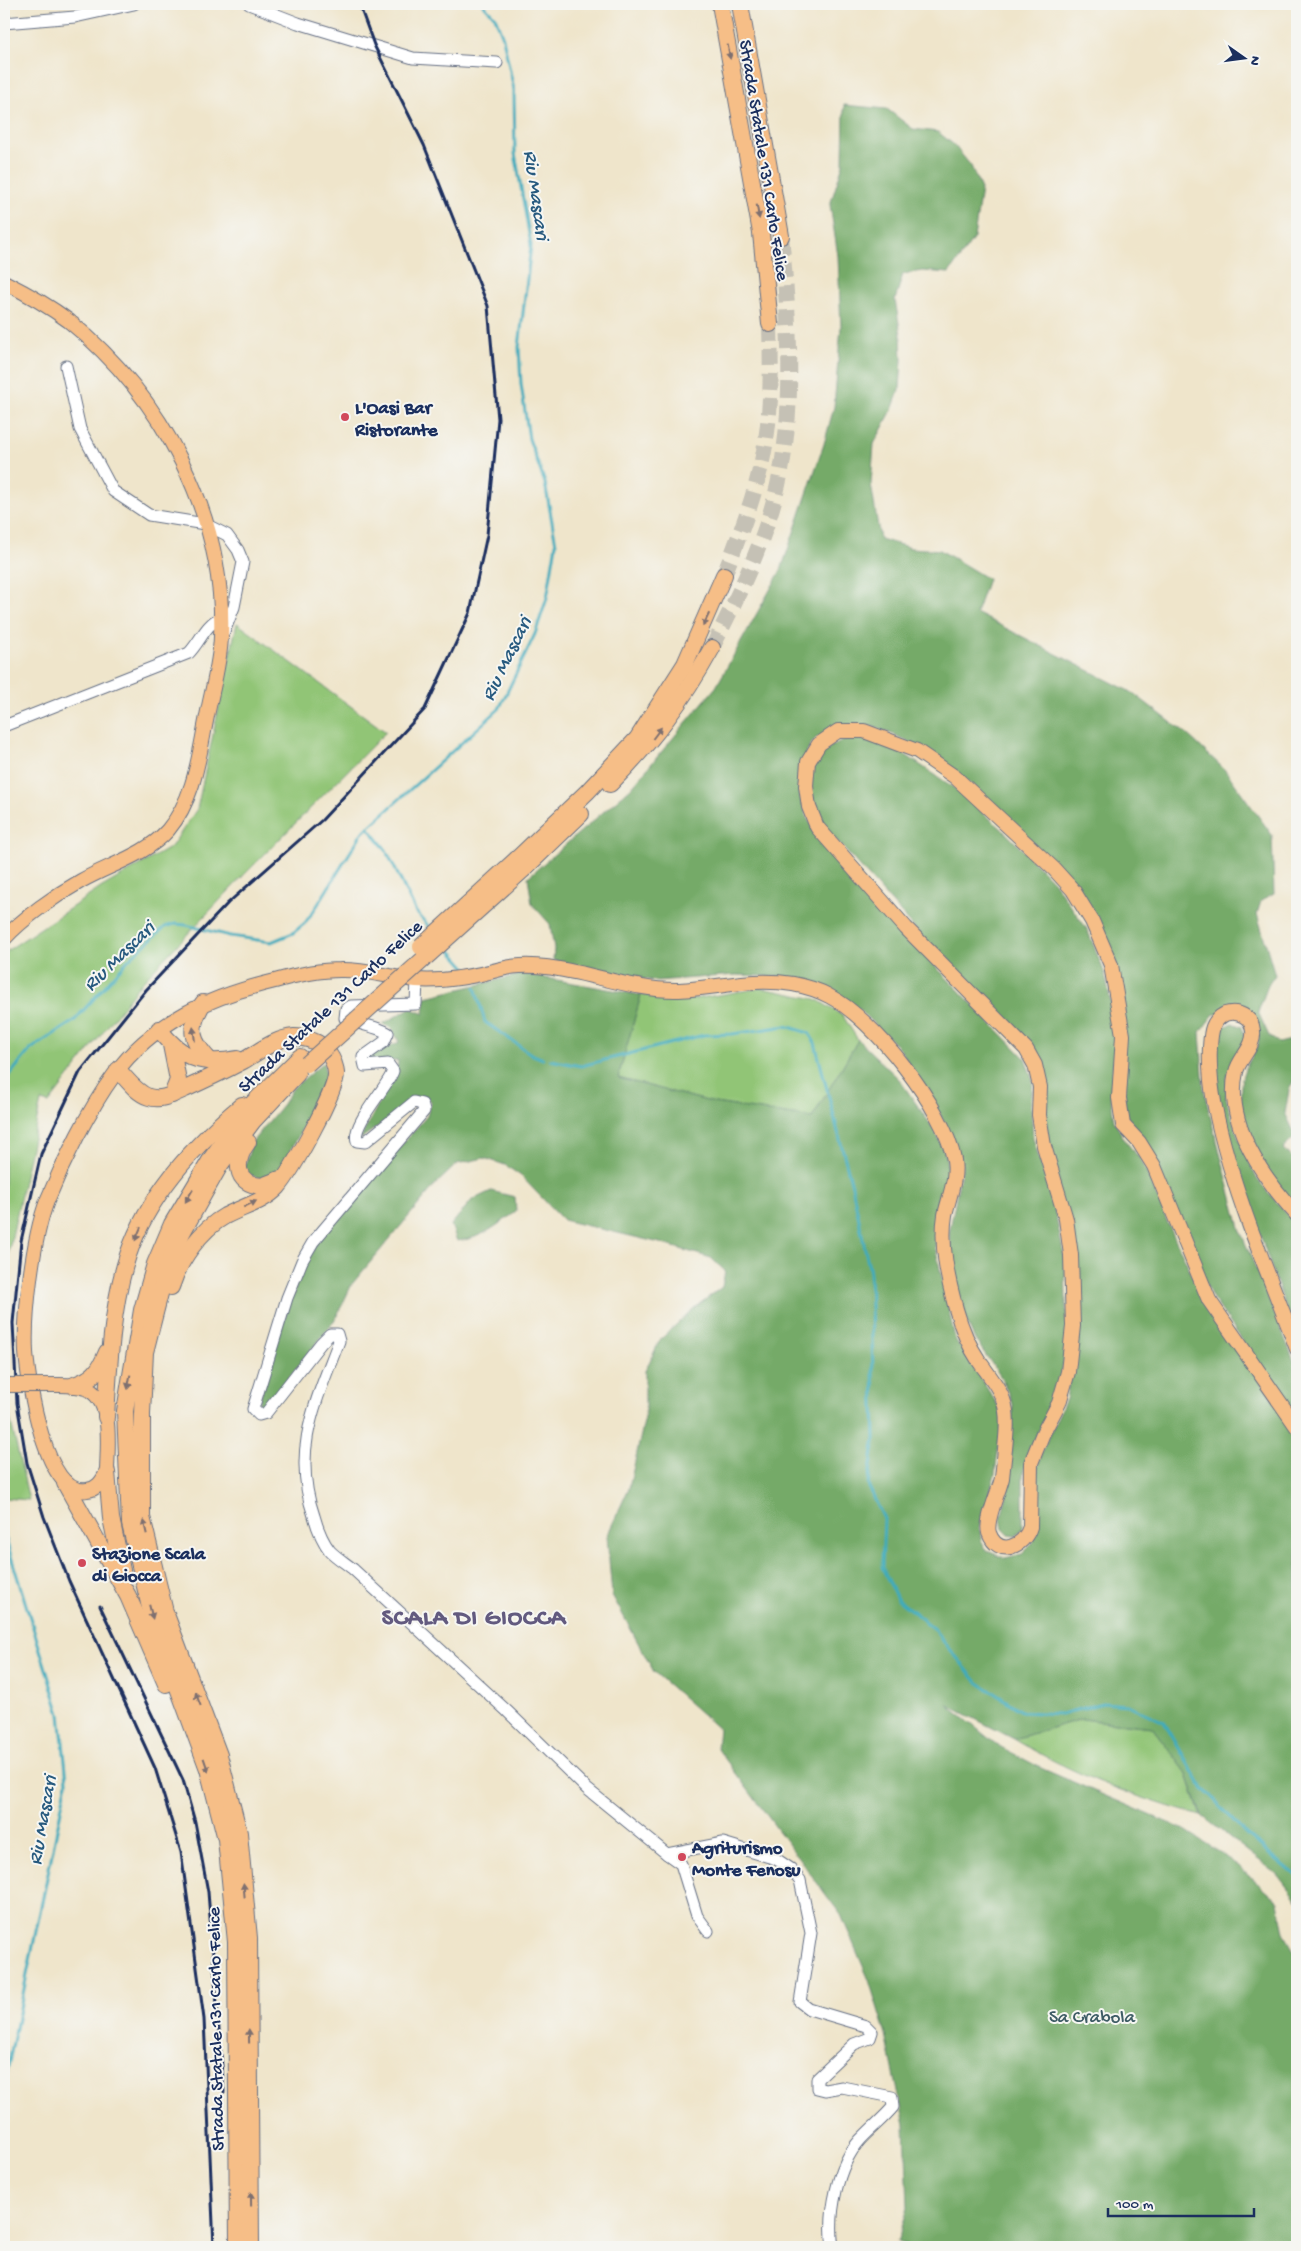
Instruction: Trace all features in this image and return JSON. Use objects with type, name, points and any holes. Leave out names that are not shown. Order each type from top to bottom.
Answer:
[{"type":"highway","name":"Strada Statale 131 Carlo Felice","points":[[720,4],[761,233],[770,324]]},
{"type":"highway","name":"Strada Statale 131 Carlo Felice","points":[[740,4],[781,236]]},
{"type":"highway","name":"Strada Statale 131 Carlo Felice","points":[[521,863],[637,739],[685,664],[724,575]]},
{"type":"highway","name":"Strada Statale 131 Carlo Felice","points":[[238,2247],[236,1942],[226,1840],[208,1770],[192,1722],[153,1620],[130,1524],[125,1411],[142,1310],[155,1264],[172,1224],[211,1160],[246,1110],[521,863],[646,747],[687,693],[712,648]]},
{"type":"highway","points":[[203,1003],[194,1018],[193,1034],[197,1047],[210,1062]]},
{"type":"highway","points":[[159,1029],[171,1045],[192,1058],[210,1062],[252,1056]]},
{"type":"highway","points":[[118,1070],[137,1090],[148,1096],[159,1098],[172,1095],[212,1078],[272,1044],[294,1037],[314,1041],[328,1053],[336,1074],[330,1095],[286,1176],[276,1189],[223,1217],[201,1237],[187,1254],[175,1274],[161,1319],[145,1352]]},
{"type":"highway","points":[[171,1045],[178,1080],[172,1095]]},
{"type":"highway","name":"Strada Statale 131 Carlo Felice","points":[[251,2247],[249,1938],[239,1833],[219,1755],[165,1612],[142,1517],[142,1414],[145,1352],[167,1266],[183,1231],[220,1165],[300,1063]]},
{"type":"highway","points":[[286,1176],[268,1185],[256,1186],[242,1176],[239,1158],[300,1063]]},
{"type":"highway","points":[[106,1417],[112,1338],[125,1265],[140,1227],[166,1182],[218,1125],[300,1063]]},
{"type":"highway","points":[[74,1385],[87,1381],[97,1373],[112,1338]]},
{"type":"highway","points":[[107,1472],[111,1518],[128,1596]]},
{"type":"highway","points":[[65,1483],[128,1596],[167,1687],[192,1722]]},
{"type":"main road","points":[[4,282],[27,294],[68,321],[107,357],[147,403],[177,452],[202,509],[215,562],[221,618],[221,638],[191,788],[179,814],[171,825],[149,846],[80,881],[47,903],[4,939]]},
{"type":"main road","points":[[4,1385],[51,1385],[74,1385],[87,1389],[96,1395],[106,1417],[107,1472],[99,1485],[90,1490],[78,1490],[65,1483],[52,1460],[34,1412],[26,1349],[30,1278],[46,1205],[103,1091],[118,1070],[159,1029],[203,1003],[249,987],[310,972],[344,969],[416,980],[449,980],[472,977],[515,965],[546,967],[641,988],[679,990],[758,980],[798,985],[830,996],[858,1017],[898,1059],[928,1101],[948,1136],[955,1163],[954,1184],[945,1215],[943,1243],[956,1310],[977,1358],[998,1386],[1006,1410],[1002,1479],[988,1528],[992,1538],[998,1544],[1009,1547],[1018,1545],[1026,1538],[1029,1530],[1031,1463],[1043,1433],[1060,1403],[1068,1372],[1073,1326],[1071,1254],[1066,1219],[1044,1146],[1039,1115],[1040,1087],[1035,1065],[1026,1049],[906,928],[817,828],[809,807],[806,786],[808,762],[819,744],[838,731],[864,731],[917,751],[955,777],[1054,869],[1073,890],[1092,921],[1111,965],[1123,1035],[1119,1098],[1124,1125],[1139,1142],[1154,1166],[1209,1300],[1297,1427]]},
{"type":"main road","points":[[1297,1215],[1274,1190],[1255,1162],[1237,1115],[1234,1087],[1236,1071],[1252,1042],[1253,1030],[1250,1021],[1241,1014],[1225,1014],[1215,1022],[1211,1032],[1209,1066],[1216,1120],[1245,1217],[1297,1349]]},
{"type":"street","points":[[4,23],[75,18],[134,4]]},
{"type":"street","points":[[249,4],[298,23],[413,58],[497,63]]},
{"type":"street","points":[[66,366],[80,429],[113,491],[149,515],[205,524],[227,535],[238,550],[243,562],[234,608],[221,638]]},
{"type":"street","points":[[4,726],[189,653],[198,644],[211,621],[221,618]]},
{"type":"street","points":[[416,980],[416,1004],[351,1006],[346,1010],[345,1018],[388,1032],[384,1042],[366,1053],[363,1057],[363,1063],[370,1067],[388,1064],[393,1071],[370,1106],[356,1135],[357,1141],[365,1142],[414,1102],[422,1104],[424,1111],[313,1242],[302,1261],[281,1316],[253,1409],[259,1414],[266,1413],[321,1343],[330,1334],[337,1334],[339,1341],[309,1426],[304,1454],[305,1492],[317,1525],[330,1550],[507,1711],[587,1789],[681,1864],[697,1916],[708,1931]]},
{"type":"street","points":[[667,1854],[723,1843],[776,1859],[791,1869],[800,1880],[811,1933],[800,2002],[809,2009],[866,2026],[872,2032],[870,2038],[854,2044],[816,2079],[817,2088],[825,2090],[842,2087],[892,2097],[893,2107],[860,2141],[846,2161],[838,2189],[830,2231],[833,2247]]},
{"type":"green space","points":[[844,105],[887,109],[913,129],[938,132],[954,145],[971,166],[981,189],[974,238],[949,273],[923,271],[903,274],[895,300],[901,335],[900,388],[892,410],[874,444],[871,484],[880,539],[911,548],[940,550],[988,579],[976,613],[1133,693],[1189,736],[1225,770],[1272,835],[1274,894],[1261,901],[1257,914],[1275,975],[1268,985],[1258,1012],[1269,1036],[1279,1043],[1295,1039],[1297,1074],[1289,1090],[1285,1113],[1296,1136],[1283,1149],[1297,1163],[1297,1208],[1271,1180],[1244,1115],[1241,1096],[1243,1075],[1258,1046],[1259,1038],[1250,1017],[1214,1014],[1200,1032],[1204,1090],[1242,1235],[1297,1368],[1297,1419],[1212,1297],[1129,1123],[1125,1111],[1120,986],[1115,957],[1102,929],[1032,841],[991,800],[939,759],[895,735],[871,726],[850,725],[816,738],[809,747],[801,769],[800,796],[808,820],[896,926],[1025,1058],[1033,1081],[1031,1106],[1033,1138],[1053,1203],[1065,1260],[1067,1341],[1059,1388],[1029,1451],[1023,1473],[1023,1528],[1016,1536],[1009,1535],[1003,1529],[1001,1518],[1010,1482],[1013,1404],[1001,1377],[974,1338],[961,1308],[953,1266],[949,1234],[962,1167],[953,1139],[930,1096],[899,1048],[849,1000],[818,985],[787,977],[736,975],[655,981],[605,973],[553,960],[554,949],[550,924],[532,904],[528,877],[631,788],[716,687],[781,570],[824,444],[834,407],[841,327],[838,256],[830,205],[843,164]]},
{"type":"green space","points":[[237,623],[386,732],[244,875],[140,984],[49,1103],[41,1101],[4,1274],[4,956],[8,950],[102,887],[171,847],[197,809]]},
{"type":"green space","name":"Sa Crabola","points":[[858,738],[880,743],[904,754],[953,787],[1002,829],[1053,881],[1087,929],[1105,974],[1112,1008],[1115,1034],[1111,1098],[1114,1121],[1126,1142],[1142,1161],[1169,1226],[1202,1295],[1293,1428],[1297,1438],[1297,1900],[1277,1874],[1202,1816],[1186,1772],[1152,1727],[1082,1719],[1014,1739],[948,1705],[997,1745],[1043,1769],[1185,1830],[1227,1857],[1278,1901],[1284,1933],[1297,1956],[1297,2247],[912,2247],[897,2242],[908,2208],[905,2125],[886,2035],[869,1980],[841,1915],[717,1748],[719,1729],[654,1672],[612,1595],[607,1536],[629,1488],[645,1417],[645,1371],[660,1340],[694,1308],[722,1287],[725,1271],[711,1258],[660,1243],[563,1220],[521,1176],[505,1165],[484,1158],[457,1164],[435,1185],[352,1284],[335,1320],[270,1402],[264,1407],[260,1407],[259,1402],[277,1339],[301,1272],[321,1236],[427,1116],[431,1101],[422,1096],[360,1139],[397,1069],[398,1060],[379,1064],[368,1060],[374,1054],[399,1042],[391,1028],[383,1024],[410,1008],[424,1014],[426,997],[523,974],[641,995],[618,1078],[715,1103],[812,1118],[858,1040],[899,1079],[935,1131],[945,1153],[949,1175],[935,1246],[955,1339],[999,1407],[1002,1419],[995,1474],[980,1528],[981,1540],[987,1551],[1005,1558],[1022,1554],[1033,1543],[1038,1528],[1036,1474],[1041,1453],[1066,1399],[1079,1320],[1048,1139],[1045,1094],[1040,1060],[1036,1049],[925,940],[822,824],[811,794],[813,768],[819,757],[828,748],[841,742]]},
{"type":"green space","points":[[761,988],[816,999],[843,1016],[858,1040],[812,1118],[715,1103],[618,1078],[641,995],[688,1000]]},
{"type":"green space","points":[[1232,1023],[1242,1027],[1245,1039],[1227,1077],[1226,1098],[1238,1137],[1257,1179],[1297,1226],[1297,1336],[1238,1174],[1216,1098],[1214,1050],[1220,1029]]},
{"type":"green space","points":[[323,1063],[327,1076],[325,1085],[278,1175],[264,1178],[248,1173],[244,1169],[252,1142],[283,1104],[293,1088]]},
{"type":"green space","points":[[491,1191],[515,1197],[516,1212],[481,1234],[466,1240],[457,1241],[451,1225],[472,1200]]},
{"type":"green space","points":[[5,1396],[29,1500],[4,1498]]},
{"type":"green space","points":[[1082,1719],[1152,1727],[1186,1772],[1201,1816],[1105,1784],[1059,1764],[1014,1739]]},
{"type":"waterway","name":"Riu Mascari","points":[[4,1082],[31,1049],[74,1021],[129,959],[165,927],[175,924],[186,925],[230,936],[271,942],[293,933],[305,923],[362,833],[499,709],[535,634],[547,598],[556,544],[545,483],[529,439],[521,384],[519,347],[531,245],[515,153],[514,90],[503,38],[495,17],[483,4]]},
{"type":"waterway","points":[[368,827],[386,850],[416,912],[433,931]]},
{"type":"waterway","points":[[446,945],[470,972]]},
{"type":"waterway","points":[[475,987],[485,1022],[531,1054],[543,1059]]},
{"type":"waterway","points":[[550,1060],[581,1066],[704,1035],[732,1034],[786,1026],[809,1033],[815,1043],[852,1186],[870,1273],[875,1438],[868,1485],[884,1519],[882,1567],[897,1599],[931,1626],[976,1681],[1023,1712],[1061,1714],[1103,1703],[1128,1705],[1164,1722],[1199,1783],[1246,1834],[1297,1876]]},
{"type":"waterway","name":"Riu Mascari","points":[[4,1534],[60,1714],[67,1781],[4,2086]]},
{"type":"tunnel","points":[[712,648],[756,553],[780,478],[789,398],[788,317],[781,236]]},
{"type":"tunnel","points":[[724,575],[752,498],[761,467],[767,435],[771,372],[770,324]]},
{"type":"railway","points":[[214,2247],[204,2019],[181,1852],[155,1768],[69,1581],[44,1517],[27,1463],[17,1403],[13,1323],[21,1241],[41,1154],[80,1072],[146,990],[228,903],[322,820],[425,709],[470,613],[487,535],[498,419],[488,306],[424,145],[374,45],[359,4]]},
{"type":"railway","points":[[100,1606],[183,1780],[195,1822],[208,1892],[224,2092]]},
{"type":"place","name":"L'Oasi Bar Ristorante","points":[[345,417]]},
{"type":"place","name":"Stazione Scala di Giocca","points":[[82,1563]]},
{"type":"place","name":"Agriturismo Monte Fenosu","points":[[682,1857]]},
{"type":"district","name":"SCALA DI GIOCCA","points":[[474,1616]]}]
